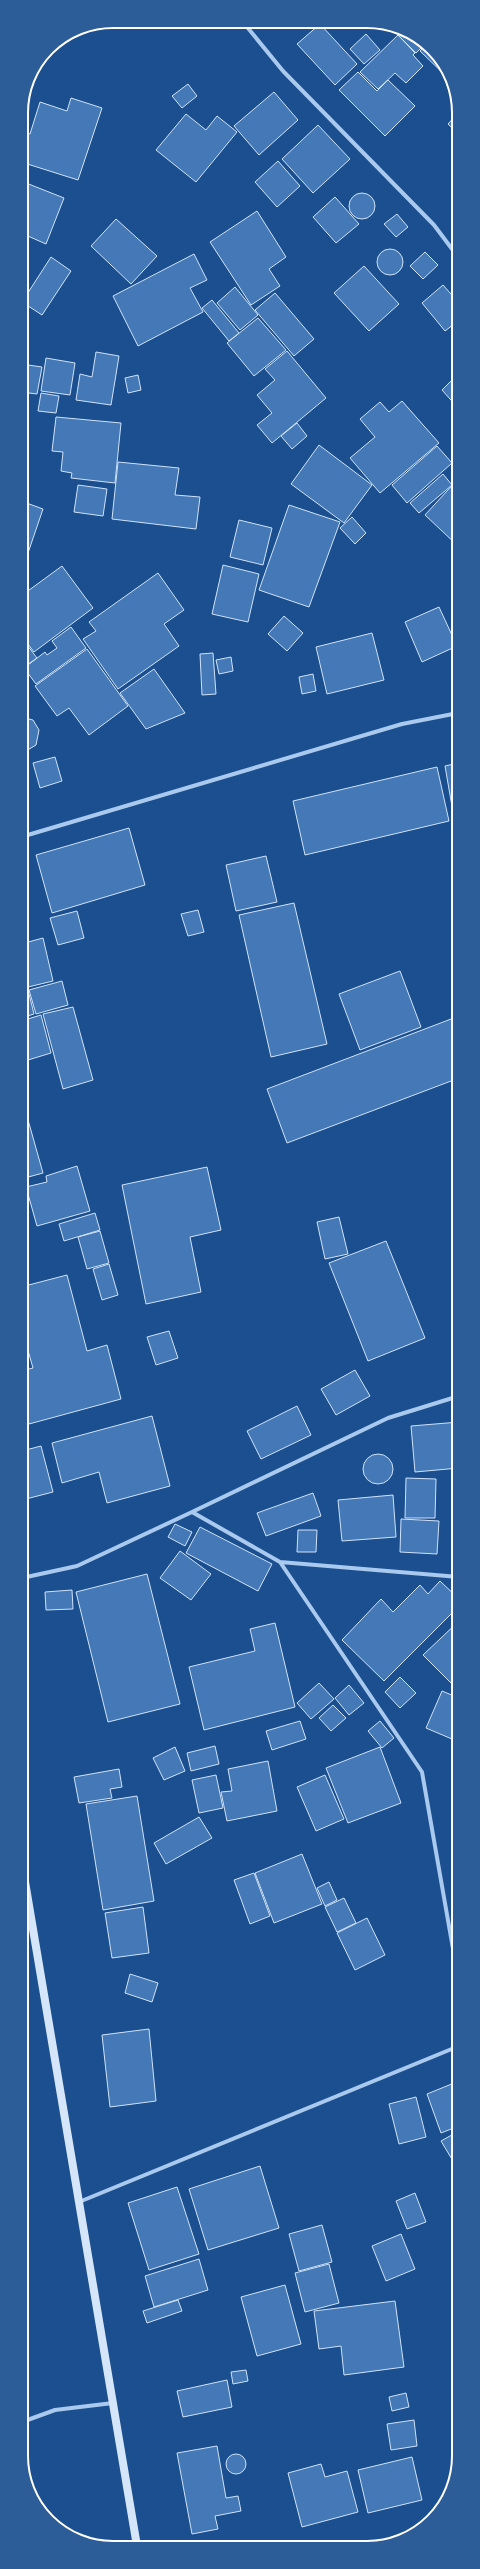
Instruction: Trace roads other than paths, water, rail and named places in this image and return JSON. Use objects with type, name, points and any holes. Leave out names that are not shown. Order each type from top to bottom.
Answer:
[{"type":"main road","points":[[28,1912],[136,2541]]},
{"type":"street","points":[[248,28],[283,70],[434,225],[452,249]]},
{"type":"street","points":[[28,835],[402,724],[452,714]]},
{"type":"street","points":[[28,1577],[77,1566],[388,1418],[452,1398]]},
{"type":"street","points":[[192,1512],[280,1562],[452,1576]]},
{"type":"street","points":[[280,1562],[422,1772],[452,1943]]},
{"type":"street","points":[[79,2202],[452,2049]]},
{"type":"street","points":[[28,2420],[55,2410],[113,2403]]}]
